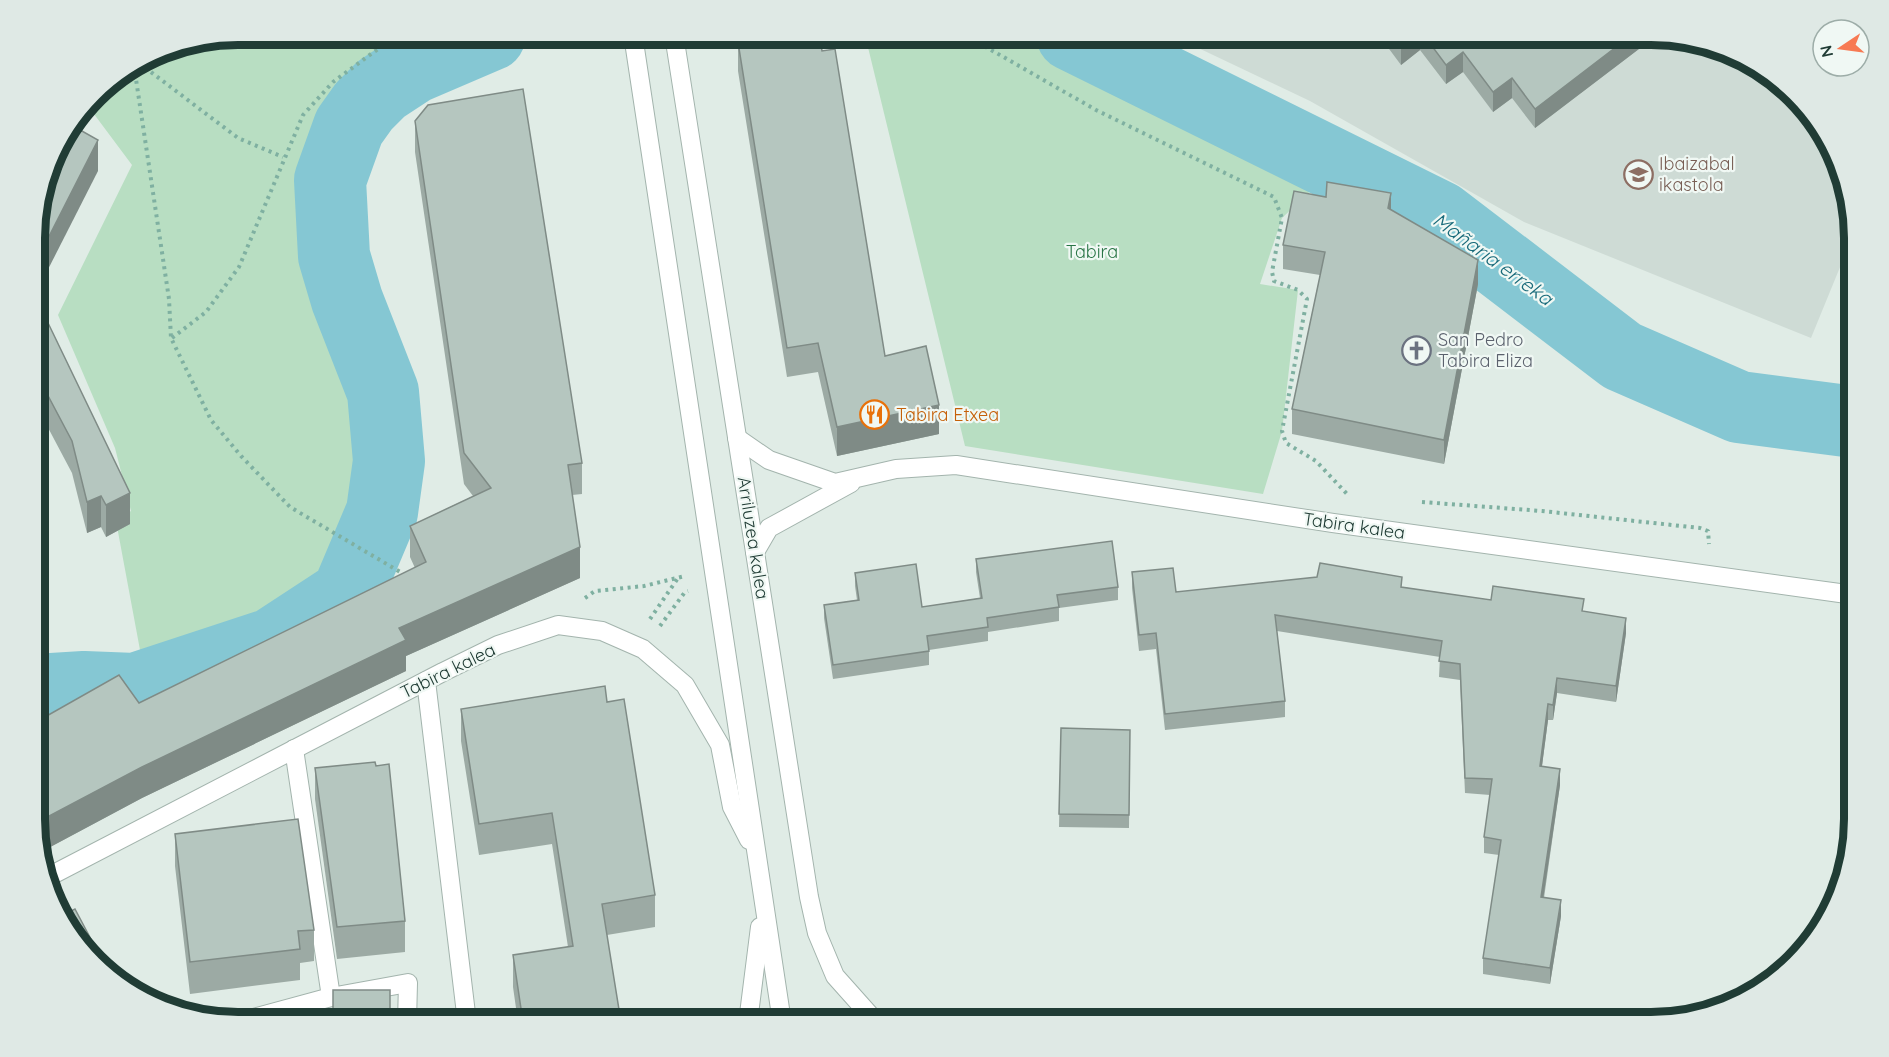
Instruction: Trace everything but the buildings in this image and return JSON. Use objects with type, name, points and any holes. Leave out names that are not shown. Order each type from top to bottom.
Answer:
[{"type":"street","points":[[635,45],[780,1012]]},
{"type":"street","name":"Arriluzea kalea","points":[[676,45],[817,933],[835,976],[867,1012]]},
{"type":"street","points":[[737,438],[769,460],[814,477],[835,483],[855,481]]},
{"type":"street","name":"Tabira kalea","points":[[855,481],[896,469],[956,465],[1333,523],[1844,595]]},
{"type":"street","points":[[755,552],[769,528],[855,481]]},
{"type":"street","name":"Tabira kalea","points":[[54,874],[498,645],[558,625],[602,631],[643,649],[685,685],[720,746],[732,807],[756,855]]},
{"type":"street","points":[[426,681],[466,1012]]},
{"type":"street","points":[[294,749],[331,997]]},
{"type":"street","points":[[750,1012],[756,976],[763,898]]},
{"type":"street","points":[[277,1012],[331,997],[408,983],[407,1012]]},
{"type":"path","points":[[171,338],[206,312],[239,267],[303,115],[333,82],[382,45]]},
{"type":"path","points":[[984,45],[1096,110],[1274,197],[1282,218],[1272,272],[1274,280],[1298,290],[1307,299],[1282,431],[1286,444],[1316,461],[1350,497]]},
{"type":"path","points":[[147,69],[238,138],[284,157]]},
{"type":"path","points":[[135,75],[169,299],[171,338],[211,420],[240,456],[290,507],[341,539],[406,573],[410,584]]},
{"type":"path","points":[[1418,502],[1542,511],[1700,528],[1708,531],[1705,574]]},
{"type":"path","points":[[575,603],[595,591],[644,586],[714,569]]},
{"type":"path","points":[[634,645],[678,578]]},
{"type":"shaded area","name":"Ibaizabal ikastola","points":[[1192,45],[1651,45],[1701,52],[1725,60],[1768,85],[1804,121],[1824,153],[1834,176],[1844,226],[1844,257],[1811,338],[1524,222],[1310,101]]},
{"type":"green space","points":[[238,45],[410,45],[372,72],[344,99],[323,134],[310,187],[310,217],[320,278],[367,440],[363,482],[357,499],[342,535],[320,574],[298,600],[282,614],[246,635],[204,647],[183,650],[140,650],[116,521],[131,511],[115,448],[58,315],[132,165],[92,112],[121,85],[164,60],[188,52]]},
{"type":"green space","name":"Tabira","points":[[867,45],[1072,45],[1120,66],[1204,121],[1318,184],[1282,218],[1260,284],[1298,290],[1282,431],[1263,494],[965,446]]},
{"type":"waterway","name":"Mañaria erreka","points":[[45,689],[84,687],[135,689],[272,644],[347,595],[382,512],[389,461],[383,392],[347,300],[334,256],[330,180],[349,127],[364,106],[381,89],[413,68],[467,45]]},
{"type":"waterway","name":"Mañaria erreka","points":[[1092,45],[1440,217],[1622,356],[1739,407],[1844,421]]},
{"type":"place","name":"Ibaizabal ikastola","points":[[1638,174]]},
{"type":"place","name":"San Pedro Tabira Eliza","points":[[1417,350]]},
{"type":"place","name":"Tabira Etxea","points":[[875,415]]}]
